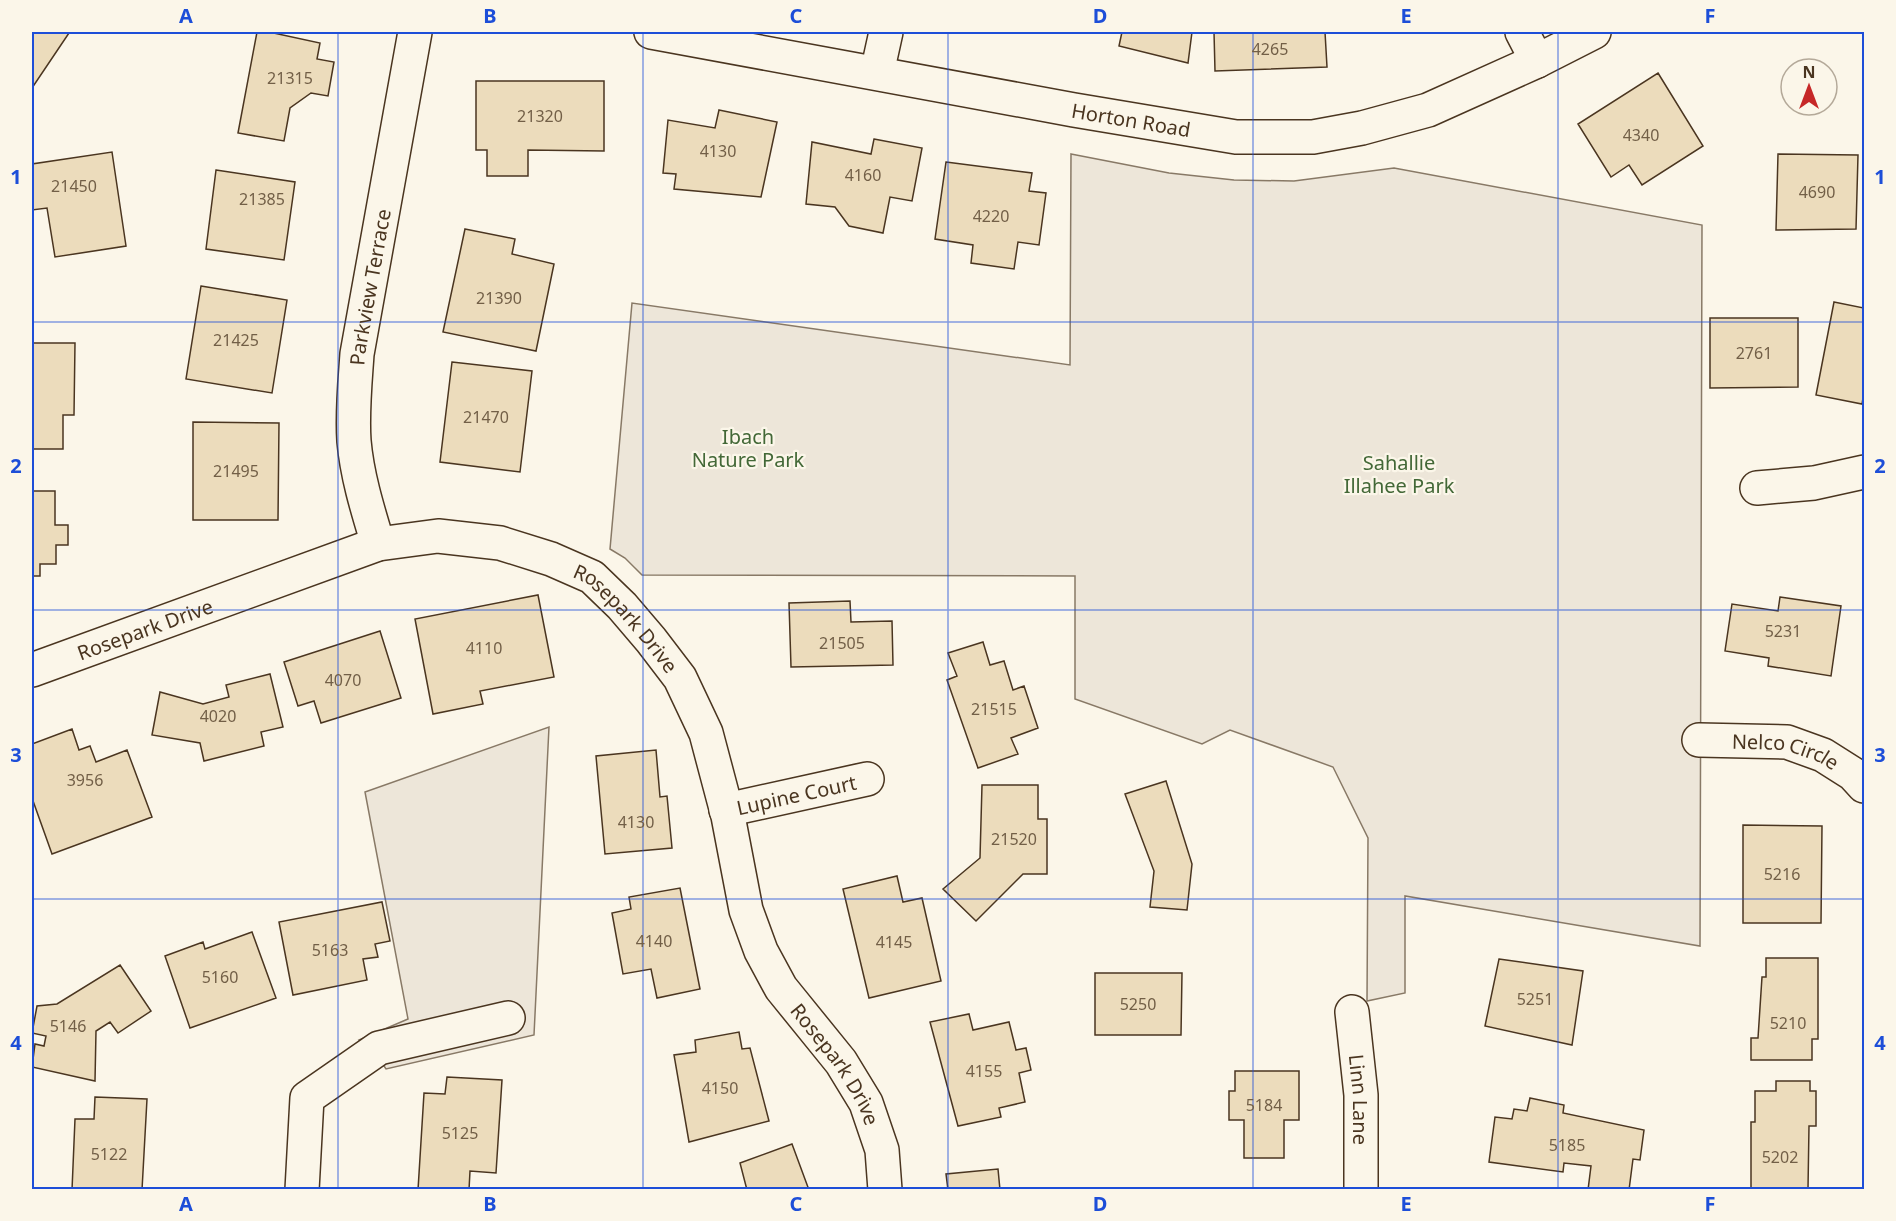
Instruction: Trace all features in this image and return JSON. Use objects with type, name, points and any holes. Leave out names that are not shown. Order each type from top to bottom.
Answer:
[{"type":"street","name":"Parkview Terrace","points":[[378,544],[364,497],[354,442],[353,400],[357,354],[416,32]]},
{"type":"street","name":"Horton Road","points":[[651,32],[1074,110],[1236,137],[1312,137],[1362,128],[1428,110],[1537,62],[1594,32]]},
{"type":"street","points":[[877,73],[886,32]]},
{"type":"street","points":[[1522,32],[1537,62]]},
{"type":"street","points":[[1757,488],[1814,483],[1864,472]]},
{"type":"street","name":"Rosepark Drive","points":[[32,670],[378,544],[438,536],[500,543],[551,559],[592,578],[622,606],[680,678],[706,733],[726,810],[746,910],[761,951],[781,988],[841,1062],[866,1103],[882,1150],[885,1190]]},
{"type":"street","name":"Nelco Circle","points":[[1699,740],[1787,742],[1823,755],[1853,774],[1864,786]]},
{"type":"street","name":"Lupine Court","points":[[726,810],[867,779]]},
{"type":"street","name":"Linn Lane","points":[[1352,1012],[1361,1095],[1361,1190]]},
{"type":"street","points":[[302,1190],[307,1098],[379,1048],[508,1018]]},
{"type":"green space","name":"Sahallie Illahee Park","points":[[1071,154],[1169,173],[1234,180],[1294,181],[1394,168],[1702,225],[1700,946],[1405,896],[1405,993],[1367,1001],[1368,838],[1333,767],[1230,730],[1202,744],[1075,699],[1075,576],[642,575],[625,558],[610,549],[632,303],[1070,365]]},
{"type":"green space","points":[[549,727],[534,1035],[386,1069],[359,1040],[408,1019],[365,792]]},
{"type":"building","points":[[32,32],[69,33],[32,88]]},
{"type":"building","points":[[257,32],[269,32],[320,43],[317,59],[334,62],[328,96],[311,93],[290,108],[284,141],[238,133]]},
{"type":"building","points":[[1122,32],[1192,32],[1188,63],[1119,46]]},
{"type":"building","points":[[1214,32],[1325,32],[1327,67],[1215,71]]},
{"type":"building","points":[[1658,73],[1703,146],[1642,185],[1629,165],[1611,177],[1578,124]]},
{"type":"building","points":[[476,81],[604,81],[604,151],[528,150],[528,176],[487,176],[487,150],[476,150]]},
{"type":"building","points":[[719,110],[777,122],[761,197],[674,189],[676,174],[663,173],[668,120],[715,128]]},
{"type":"building","points":[[874,139],[922,148],[912,201],[890,197],[883,233],[849,226],[835,207],[806,204],[812,142],[871,154]]},
{"type":"building","points":[[112,152],[126,246],[55,257],[47,208],[32,210],[32,164]]},
{"type":"building","points":[[1778,154],[1858,155],[1856,229],[1776,230]]},
{"type":"building","points":[[946,162],[1032,173],[1029,191],[1046,193],[1039,245],[1018,242],[1014,269],[971,263],[973,245],[935,239]]},
{"type":"building","points":[[216,170],[295,182],[284,260],[206,249]]},
{"type":"building","points":[[465,229],[515,239],[512,254],[554,264],[536,351],[443,332]]},
{"type":"building","points":[[201,286],[287,300],[272,393],[186,379]]},
{"type":"building","points":[[1834,302],[1864,308],[1862,404],[1816,395]]},
{"type":"building","points":[[1710,318],[1798,318],[1798,387],[1710,388]]},
{"type":"building","points":[[32,343],[75,343],[74,415],[63,415],[63,449],[32,449]]},
{"type":"building","points":[[452,362],[532,371],[520,472],[440,462]]},
{"type":"building","points":[[193,422],[279,423],[278,520],[193,520]]},
{"type":"building","points":[[32,491],[55,491],[55,525],[68,525],[68,545],[56,545],[56,564],[40,564],[40,576],[32,576]]},
{"type":"building","points":[[538,595],[554,677],[480,691],[483,704],[433,714],[415,619]]},
{"type":"building","points":[[1780,597],[1841,606],[1831,676],[1768,666],[1769,658],[1725,651],[1732,604],[1778,611]]},
{"type":"building","points":[[850,601],[851,622],[892,621],[893,665],[791,667],[789,603]]},
{"type":"building","points":[[380,631],[401,698],[321,723],[314,701],[298,706],[284,662]]},
{"type":"building","points":[[983,642],[990,665],[1004,661],[1013,690],[1024,686],[1038,728],[1011,738],[1018,754],[978,768],[947,680],[957,676],[948,653]]},
{"type":"building","points":[[270,674],[283,727],[261,732],[264,746],[204,761],[200,743],[152,735],[160,692],[203,704],[229,697],[226,685]]},
{"type":"building","points":[[72,729],[79,750],[90,746],[96,762],[127,750],[152,817],[52,854],[32,798],[32,744]]},
{"type":"building","points":[[656,750],[660,797],[667,796],[672,848],[605,854],[596,756]]},
{"type":"building","points":[[1166,781],[1192,864],[1187,910],[1150,907],[1154,871],[1125,794]]},
{"type":"building","points":[[982,785],[1038,785],[1038,819],[1047,819],[1047,874],[1023,874],[976,921],[943,889],[980,858]]},
{"type":"building","points":[[1743,825],[1822,826],[1821,923],[1743,923]]},
{"type":"building","points":[[897,876],[903,902],[922,898],[941,981],[869,998],[843,889]]},
{"type":"building","points":[[680,888],[700,989],[657,998],[651,969],[623,974],[612,913],[631,909],[629,897]]},
{"type":"building","points":[[382,902],[390,941],[375,944],[378,957],[363,959],[367,980],[293,995],[279,922]]},
{"type":"building","points":[[252,932],[276,998],[190,1028],[165,956],[203,942],[205,949]]},
{"type":"building","points":[[1766,958],[1818,958],[1818,1039],[1812,1039],[1812,1060],[1751,1060],[1751,1038],[1758,1038],[1762,977],[1766,977]]},
{"type":"building","points":[[1499,959],[1583,971],[1572,1045],[1485,1026]]},
{"type":"building","points":[[120,965],[151,1011],[118,1033],[110,1022],[96,1031],[95,1081],[32,1067],[35,1044],[44,1046],[46,1036],[32,1033],[37,1006],[57,1004]]},
{"type":"building","points":[[1095,973],[1182,973],[1181,1035],[1095,1035]]},
{"type":"building","points":[[969,1014],[973,1030],[1009,1022],[1016,1050],[1026,1048],[1031,1070],[1019,1073],[1025,1102],[999,1108],[1001,1117],[958,1126],[930,1022]]},
{"type":"building","points":[[739,1032],[742,1049],[750,1048],[769,1121],[689,1142],[674,1055],[696,1052],[695,1040]]},
{"type":"building","points":[[1235,1071],[1299,1071],[1299,1120],[1284,1120],[1284,1158],[1244,1158],[1244,1120],[1229,1120],[1229,1091],[1235,1091]]},
{"type":"building","points":[[447,1077],[502,1080],[496,1173],[470,1171],[469,1190],[418,1190],[424,1093],[445,1094]]},
{"type":"building","points":[[1776,1081],[1810,1081],[1810,1091],[1816,1091],[1816,1126],[1809,1126],[1808,1189],[1751,1188],[1751,1122],[1755,1122],[1755,1091],[1776,1091]]},
{"type":"building","points":[[95,1097],[147,1099],[142,1190],[72,1190],[75,1119],[94,1119]]},
{"type":"building","points":[[1530,1098],[1564,1105],[1563,1113],[1644,1130],[1640,1160],[1633,1159],[1629,1190],[1588,1190],[1591,1166],[1564,1163],[1563,1172],[1489,1162],[1495,1117],[1512,1119],[1514,1109],[1527,1111]]},
{"type":"building","points":[[792,1144],[809,1190],[747,1190],[740,1163]]},
{"type":"building","points":[[998,1169],[1000,1190],[948,1190],[946,1174]]},
{"type":"park label","name":"Ibach Nature Park","points":[[748,448]]}]
